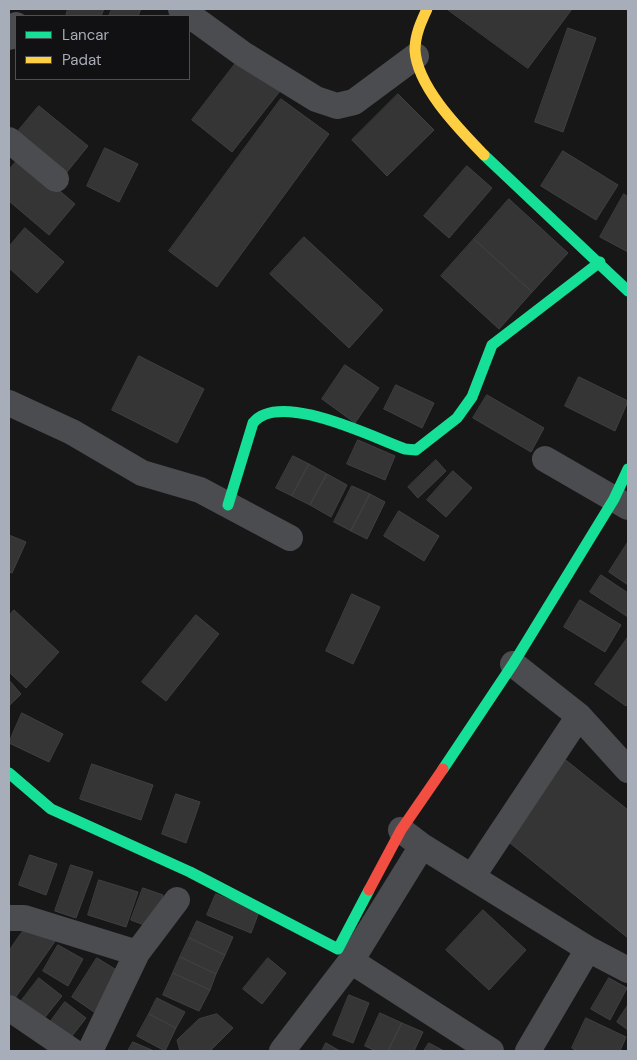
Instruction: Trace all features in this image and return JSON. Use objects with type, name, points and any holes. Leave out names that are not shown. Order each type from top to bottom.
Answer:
[{"type":"street","points":[[427,9],[416,41],[416,56],[421,73],[433,93],[475,145],[540,209],[600,262],[628,291]]},
{"type":"street","points":[[190,16],[243,54],[329,105],[346,105],[354,102],[416,56]]},
{"type":"street","points":[[9,140],[56,179]]},
{"type":"street","points":[[228,505],[253,423],[257,418],[270,411],[297,411],[387,441],[410,451],[416,450],[457,418],[472,397],[494,342],[600,262]]},
{"type":"street","points":[[9,403],[72,432],[142,473],[200,490],[290,538]]},
{"type":"street","points":[[545,460],[621,503]]},
{"type":"street","points":[[9,773],[51,809],[190,872],[338,949],[402,830],[621,503],[628,469]]},
{"type":"street","points":[[513,664],[579,716],[628,770]]},
{"type":"street","points":[[472,877],[579,716]]},
{"type":"street","points":[[402,830],[422,846],[593,952],[628,970]]},
{"type":"street","points":[[282,1051],[351,961],[422,846]]},
{"type":"street","points":[[90,1051],[137,953],[177,900]]},
{"type":"street","points":[[9,918],[24,918],[137,953]]},
{"type":"street","points":[[528,1051],[593,952]]},
{"type":"street","points":[[547,1051],[593,952]]},
{"type":"street","points":[[351,961],[491,1051]]},
{"type":"street","points":[[9,1008],[72,1051]]},
{"type":"building","points":[[68,9],[104,9],[101,15],[66,15]]},
{"type":"building","points":[[112,9],[141,9],[138,15],[109,15]]},
{"type":"building","points":[[447,9],[572,9],[528,68]]},
{"type":"building","points":[[568,28],[596,38],[563,132],[535,122]]},
{"type":"building","points":[[239,59],[280,91],[232,152],[192,120]]},
{"type":"building","points":[[398,94],[434,130],[387,176],[352,140]]},
{"type":"building","points":[[281,99],[329,134],[217,287],[169,251]]},
{"type":"building","points":[[39,106],[88,146],[63,177],[14,136]]},
{"type":"building","points":[[105,148],[138,164],[119,202],[87,186]]},
{"type":"building","points":[[563,151],[618,185],[596,220],[541,186]]},
{"type":"building","points":[[20,157],[75,204],[49,235],[9,201],[9,170]]},
{"type":"building","points":[[467,166],[492,188],[449,238],[424,216]]},
{"type":"building","points":[[624,194],[628,197],[628,252],[600,237]]},
{"type":"building","points":[[509,199],[568,253],[532,292],[474,239]]},
{"type":"building","points":[[25,228],[64,262],[37,293],[9,268],[9,247]]},
{"type":"building","points":[[304,237],[383,310],[349,348],[270,274]]},
{"type":"building","points":[[474,239],[532,292],[499,329],[441,276]]},
{"type":"building","points":[[139,356],[204,389],[177,443],[112,410]]},
{"type":"building","points":[[345,365],[379,388],[355,423],[322,399]]},
{"type":"building","points":[[579,377],[628,401],[615,431],[565,406]]},
{"type":"building","points":[[396,385],[434,403],[422,428],[384,409]]},
{"type":"building","points":[[487,395],[544,428],[531,452],[473,418]]},
{"type":"building","points":[[358,440],[395,456],[385,480],[347,464]]},
{"type":"building","points":[[293,456],[309,464],[292,496],[276,488]]},
{"type":"building","points":[[436,460],[446,471],[418,498],[408,487]]},
{"type":"building","points":[[309,464],[327,474],[310,505],[292,496]]},
{"type":"building","points":[[453,471],[472,488],[446,517],[427,500]]},
{"type":"building","points":[[327,474],[347,485],[331,517],[310,505]]},
{"type":"building","points":[[352,486],[370,494],[351,531],[334,522]]},
{"type":"building","points":[[370,494],[385,502],[367,539],[351,531]]},
{"type":"building","points":[[399,511],[439,536],[424,561],[384,536]]},
{"type":"building","points":[[9,535],[26,542],[12,573],[9,572]]},
{"type":"building","points":[[628,542],[628,585],[609,572]]},
{"type":"building","points":[[601,575],[628,593],[628,617],[590,592]]},
{"type":"building","points":[[352,594],[380,607],[353,664],[326,651]]},
{"type":"building","points":[[580,600],[621,625],[605,652],[564,627]]},
{"type":"building","points":[[14,610],[59,652],[26,688],[9,672],[9,616]]},
{"type":"building","points":[[196,615],[219,634],[166,701],[142,682]]},
{"type":"building","points":[[628,637],[628,703],[626,706],[595,684]]},
{"type":"building","points":[[9,680],[21,694],[9,706]]},
{"type":"building","points":[[22,713],[63,734],[49,762],[9,743]]},
{"type":"building","points":[[562,757],[628,810],[628,938],[510,843]]},
{"type":"building","points":[[92,764],[153,785],[141,820],[80,799]]},
{"type":"building","points":[[176,794],[200,802],[186,843],[162,834]]},
{"type":"building","points":[[30,855],[57,864],[46,895],[19,885]]},
{"type":"building","points":[[71,865],[93,872],[76,918],[55,911]]},
{"type":"building","points":[[99,880],[138,892],[126,927],[88,915]]},
{"type":"building","points":[[143,888],[163,895],[152,928],[131,920]]},
{"type":"building","points":[[216,894],[259,912],[251,933],[207,915]]},
{"type":"building","points":[[483,910],[526,950],[489,990],[446,950]]},
{"type":"building","points":[[30,921],[56,940],[15,998],[9,994],[9,951]]},
{"type":"building","points":[[197,921],[233,937],[225,955],[189,938]]},
{"type":"building","points":[[189,938],[225,955],[216,974],[180,957]]},
{"type":"building","points":[[58,945],[83,959],[68,986],[43,971]]},
{"type":"building","points":[[180,957],[216,974],[210,990],[173,973]]},
{"type":"building","points":[[97,958],[123,974],[97,1014],[72,997]]},
{"type":"building","points":[[268,958],[286,973],[262,1004],[243,989]]},
{"type":"building","points":[[173,973],[210,990],[199,1011],[163,995]]},
{"type":"building","points":[[39,978],[62,996],[42,1021],[19,1004]]},
{"type":"building","points":[[609,978],[627,988],[610,1020],[591,1009]]},
{"type":"building","points":[[349,995],[369,1003],[353,1043],[333,1035]]},
{"type":"building","points":[[157,998],[185,1012],[176,1028],[149,1014]]},
{"type":"building","points":[[65,1002],[86,1018],[69,1040],[48,1025]]},
{"type":"building","points":[[628,1005],[628,1030],[617,1022]]},
{"type":"building","points":[[380,1013],[402,1023],[388,1051],[376,1051],[365,1046]]},
{"type":"building","points":[[149,1014],[176,1028],[165,1051],[137,1036]]},
{"type":"building","points":[[217,1014],[233,1028],[210,1051],[180,1051],[177,1040],[199,1019]]},
{"type":"building","points":[[586,1018],[626,1037],[620,1051],[577,1051],[572,1048]]},
{"type":"building","points":[[402,1023],[423,1032],[414,1051],[388,1051]]},
{"type":"building","points":[[133,1042],[154,1051],[128,1051]]},
{"type":"building","points":[[326,1043],[340,1051],[322,1051]]},
{"type":"building","points":[[429,1043],[444,1051],[424,1051]]},
{"type":"traffic: fast","points":[[484,155],[628,291]]},
{"type":"traffic: fast","points":[[228,505],[253,423],[266,414],[283,411],[326,419],[405,449],[416,450],[457,418],[472,397],[492,345],[600,262]]},
{"type":"traffic: fast","points":[[443,769],[513,664],[614,499],[628,469]]},
{"type":"traffic: fast","points":[[9,773],[51,809],[190,872],[338,949],[369,890]]},
{"type":"traffic: slow","points":[[427,9],[416,39],[415,50],[423,78],[431,93],[452,121],[484,155]]},
{"type":"traffic: jam","points":[[369,890],[401,830],[443,769]]}]
